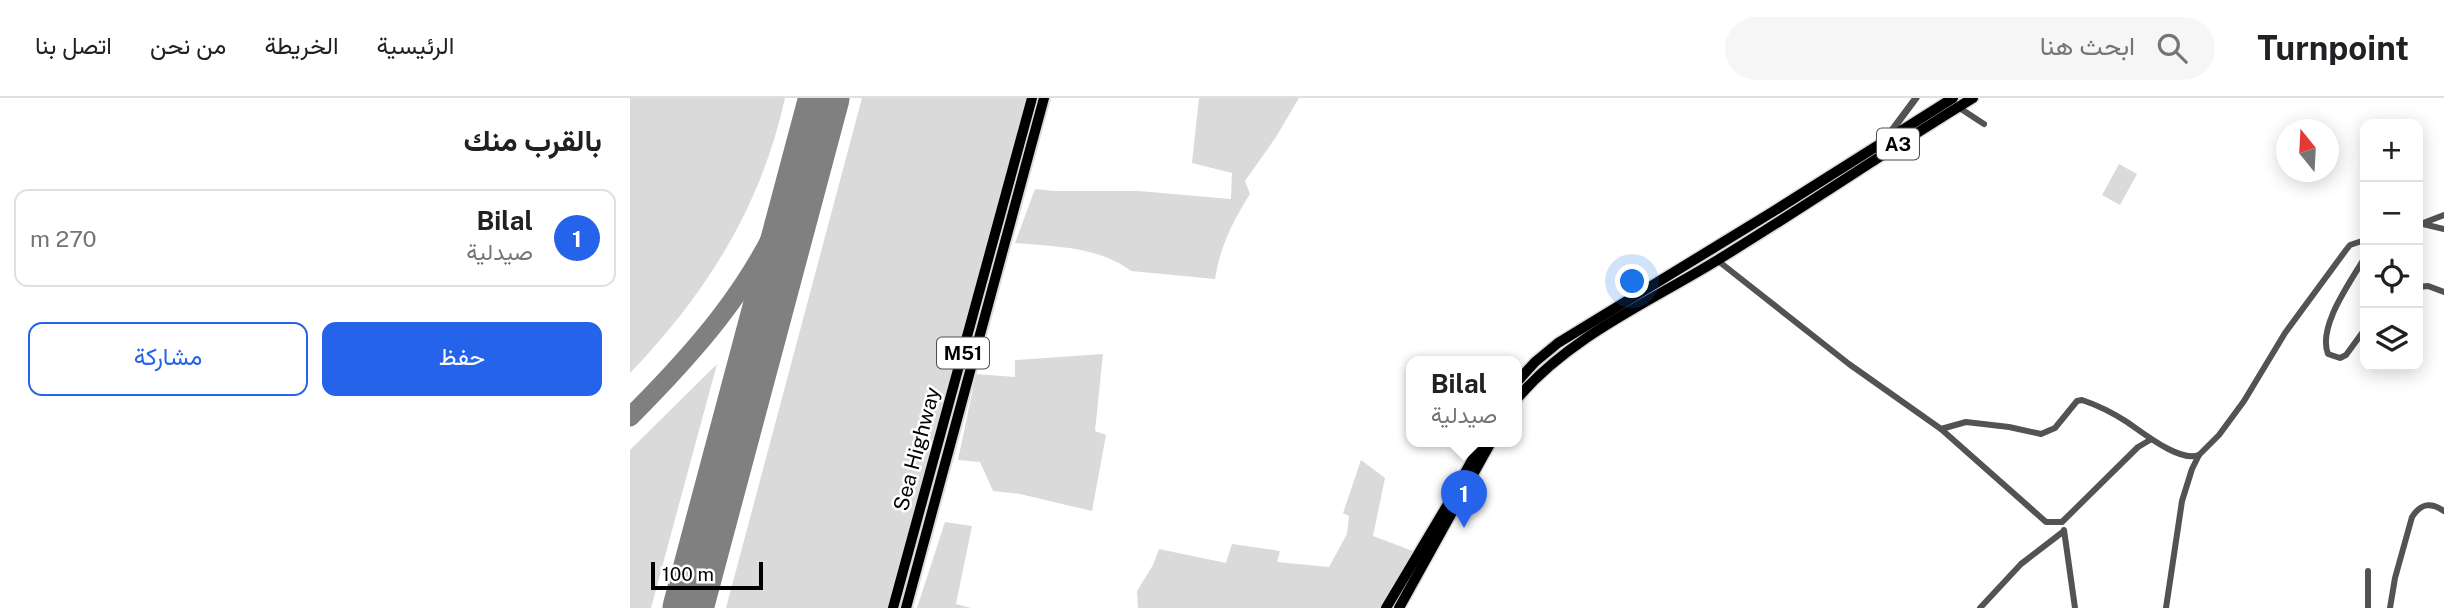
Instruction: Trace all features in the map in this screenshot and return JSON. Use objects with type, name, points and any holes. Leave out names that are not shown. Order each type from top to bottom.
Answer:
[{"type":"highway","name":"Sea Highway","points":[[893,608],[1032,98]]},
{"type":"highway","name":"Sea Highway","points":[[906,608],[1044,98]]},
{"type":"highway","name":"A3","points":[[1522,377],[1558,343],[1774,211],[1937,102],[1973,98]]},
{"type":"highway","name":"A3","points":[[1522,395],[1569,349],[1717,260],[1956,102]]},
{"type":"highway","points":[[1386,608],[1435,528],[1479,447]]},
{"type":"highway","points":[[1399,608],[1488,447]]},
{"type":"street","points":[[1885,139],[1916,98]]},
{"type":"street","points":[[1956,102],[1984,124]]},
{"type":"street","points":[[2423,224],[2444,215]]},
{"type":"street","points":[[2423,225],[2444,229]]},
{"type":"street","points":[[2166,608],[2182,501],[2199,455],[2219,435],[2244,401],[2285,333],[2346,250],[2350,245],[2360,242]]},
{"type":"street","points":[[1717,260],[1858,371],[1941,429],[2046,522],[2062,522],[2138,447],[2150,440]]},
{"type":"street","points":[[2360,266],[2331,319],[2325,346],[2328,354],[2340,358],[2346,355],[2360,336]]},
{"type":"street","points":[[2423,286],[2444,292]]},
{"type":"street","points":[[1941,429],[1966,422],[2041,434],[2055,428],[2077,401],[2082,400],[2127,422],[2150,440],[2191,458],[2199,455]]},
{"type":"street","points":[[2182,455],[2192,469]]},
{"type":"street","points":[[2390,608],[2395,578],[2417,509],[2424,505],[2436,506],[2444,511]]},
{"type":"street","points":[[2062,522],[2075,608]]},
{"type":"street","points":[[1980,608],[2021,564],[2064,531]]},
{"type":"street","points":[[2368,571],[2368,608]]},
{"type":"shaded area","points":[[630,98],[785,98],[775,138],[761,176],[727,247],[683,312],[630,373]]},
{"type":"shaded area","points":[[862,98],[1032,98],[895,608],[726,608]]},
{"type":"shaded area","points":[[1199,98],[1299,98],[1245,181],[1250,194],[1228,235],[1215,279],[1131,271],[1090,252],[1015,243],[1035,189],[1139,191],[1231,199],[1232,173],[1192,163]]},
{"type":"shaded area","points":[[2119,164],[2137,174],[2120,205],[2102,195]]},
{"type":"shaded area","points":[[1103,354],[1095,431],[1106,435],[1092,511],[1020,494],[993,491],[980,462],[958,460],[976,374],[1015,377],[1015,360]]},
{"type":"shaded area","points":[[717,364],[651,608],[630,608],[630,450]]},
{"type":"shaded area","points":[[1361,460],[1385,478],[1373,536],[1432,561],[1399,608],[1138,608],[1137,591],[1153,565],[1159,549],[1226,563],[1232,544],[1280,551],[1277,562],[1329,567],[1347,534],[1349,516],[1343,513]]},
{"type":"shaded area","points":[[945,522],[972,526],[956,604],[971,608],[917,608]]},
{"type":"taxiway","points":[[630,417],[699,343],[758,261],[788,200],[822,104]]},
{"type":"runway","points":[[688,608],[824,98]]},
{"type":"place","name":"Bilal","points":[[1464,528]]}]
